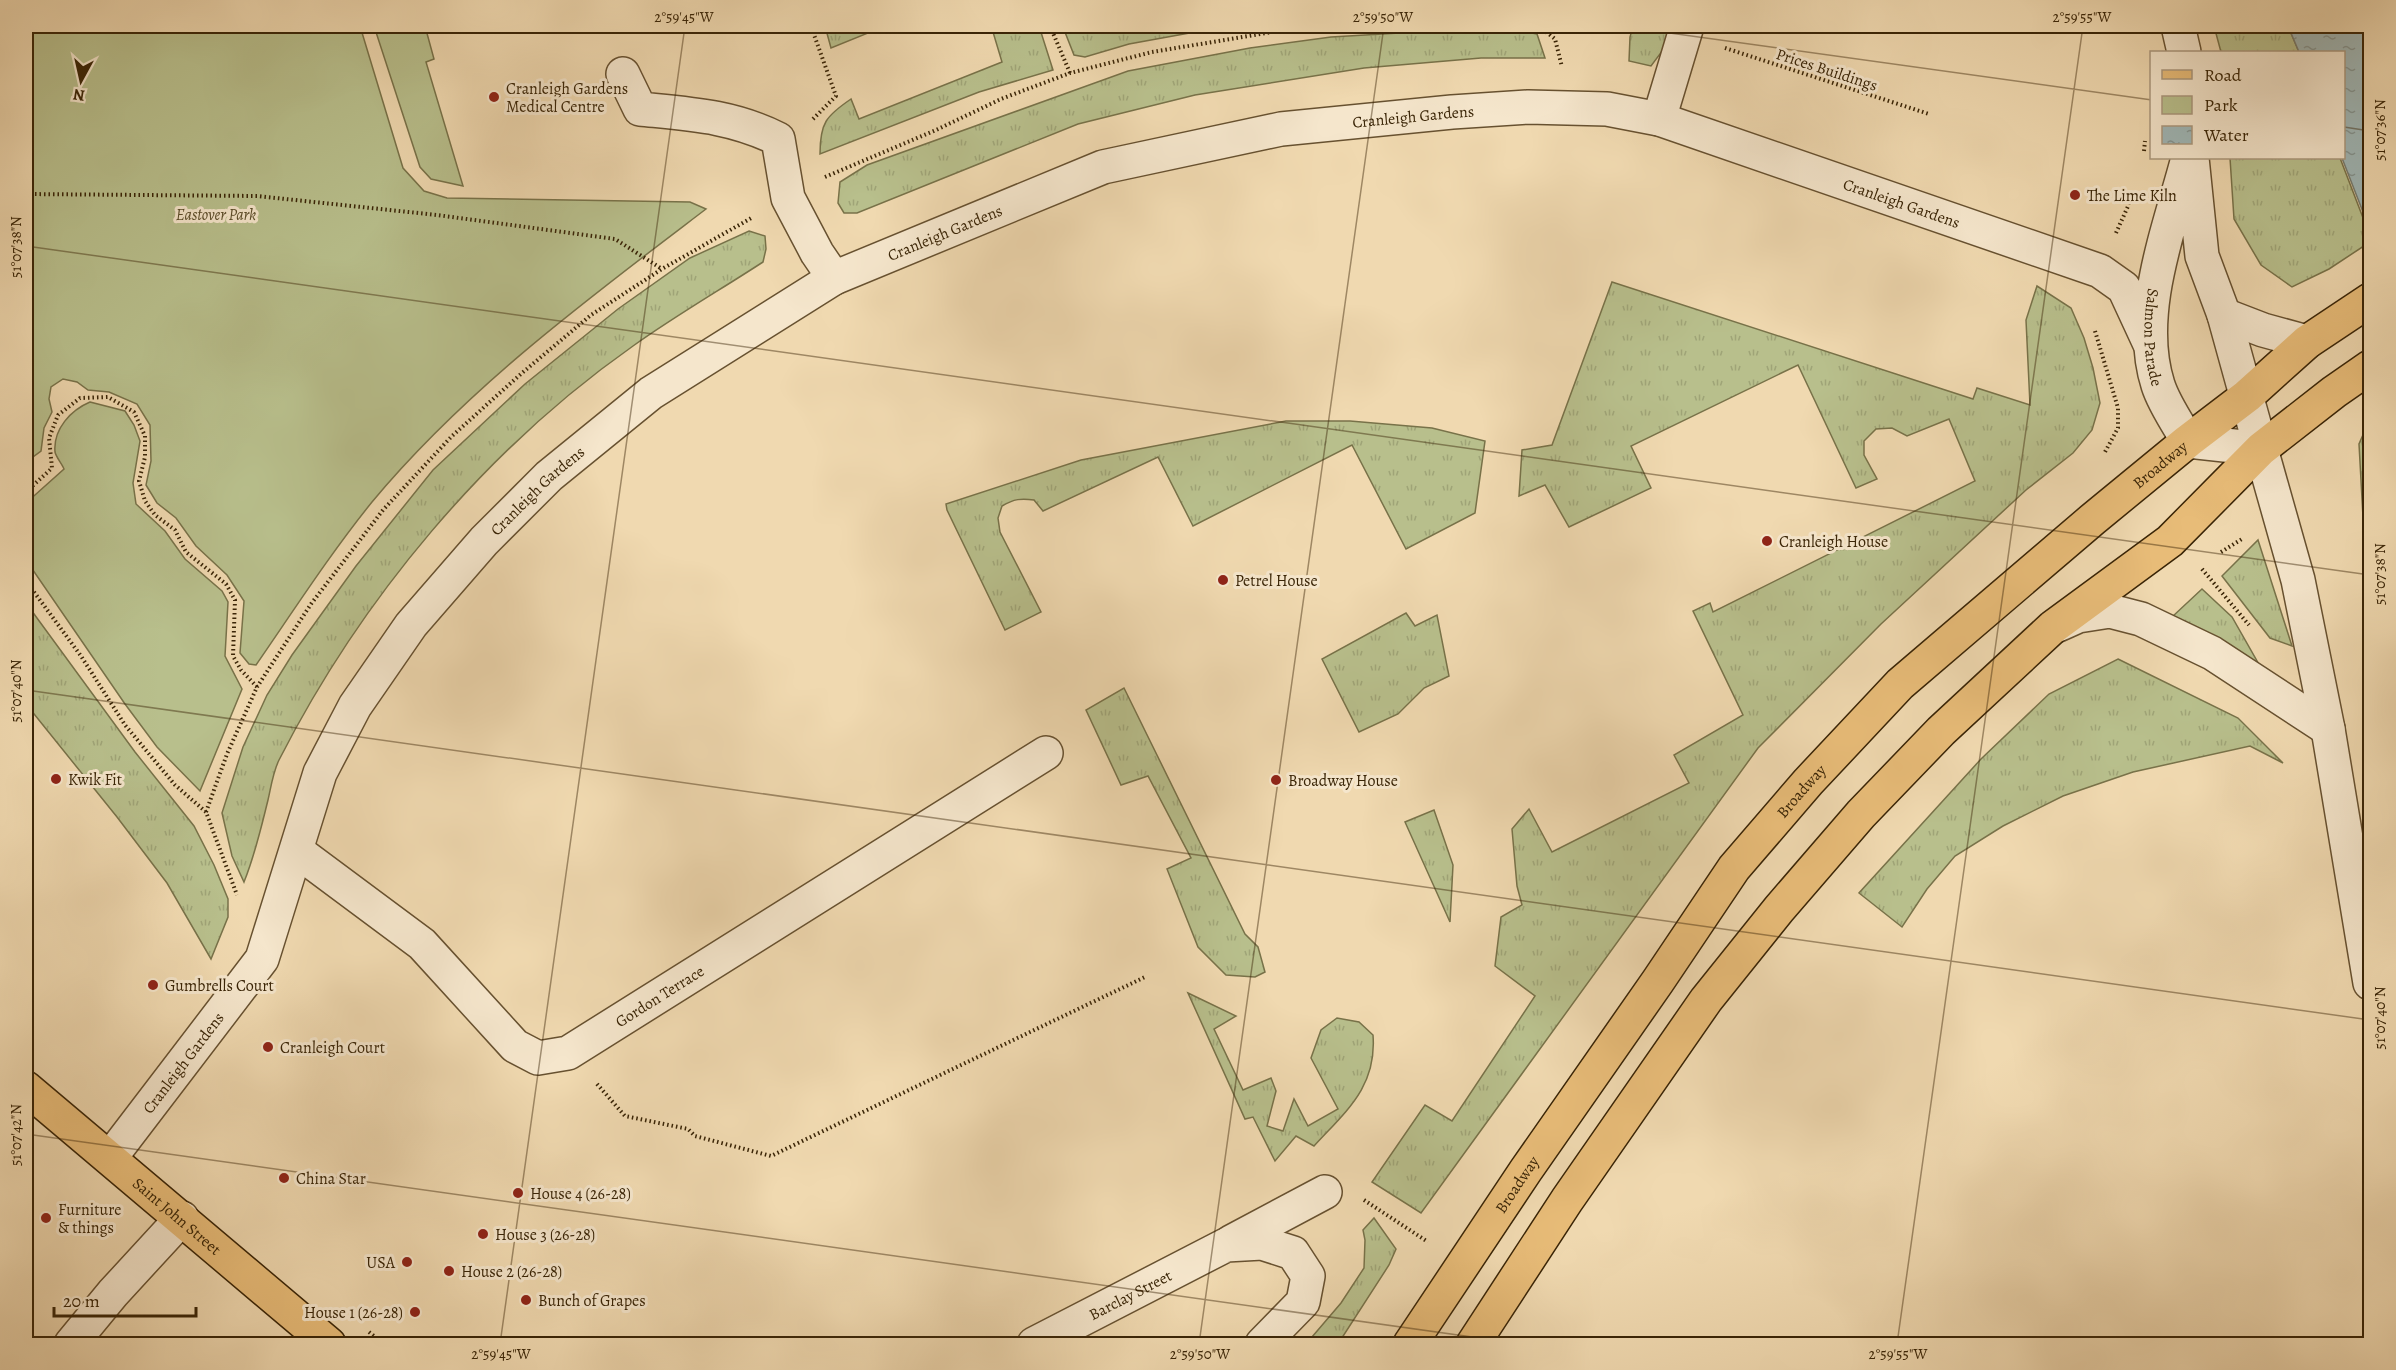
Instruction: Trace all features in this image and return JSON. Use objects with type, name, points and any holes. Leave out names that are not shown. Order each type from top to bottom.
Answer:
[{"type":"main road","name":"Broadway","points":[[1410,1344],[1526,1170],[1734,868],[1808,782],[1900,684],[2188,441],[2247,396],[2307,342],[2370,300]]},
{"type":"main road","points":[[1473,1344],[1567,1200],[1706,1000],[1779,909],[1861,814],[1941,731],[2054,627],[2170,541],[2261,449],[2370,367]]},
{"type":"main road","name":"Saint John Street","points":[[26,1088],[329,1344]]},
{"type":"street","points":[[2178,26],[2184,51]]},
{"type":"street","points":[[1659,119],[1685,30]]},
{"type":"street","points":[[623,74],[640,109],[710,116],[753,126],[778,139],[788,198],[817,253],[834,278]]},
{"type":"street","name":"Cranleigh Gardens","points":[[110,1158],[262,959],[320,773],[355,706],[411,625],[484,541],[549,476],[651,393],[834,278],[1103,167],[1281,129],[1528,107],[1607,109],[1659,119],[2100,271],[2124,288],[2149,342]]},
{"type":"street","name":"Salmon Parade","points":[[2188,441],[2158,386],[2149,342],[2154,290],[2190,159]]},
{"type":"street","name":"Salmon Parade","points":[[2190,159],[2202,256],[2224,315],[2298,580],[2328,729],[2370,983]]},
{"type":"street","points":[[2224,315],[2263,330],[2307,342]]},
{"type":"street","points":[[2188,441],[2261,449]]},
{"type":"street","points":[[2054,627],[2078,616],[2110,611],[2141,619],[2212,653],[2328,729]]},
{"type":"street","name":"Gordon Terrace","points":[[297,851],[422,944],[515,1046],[538,1058],[568,1053],[1046,753]]},
{"type":"street","name":"Barclay Street","points":[[1034,1344],[1325,1192]]},
{"type":"street","points":[[71,1344],[113,1293],[182,1218]]},
{"type":"street","name":"Barclay Street","points":[[1226,1245],[1262,1243],[1293,1253],[1308,1276],[1302,1302],[1262,1344]]},
{"type":"path","points":[[812,127],[814,117],[836,96],[813,32],[815,26]]},
{"type":"path","points":[[1050,26],[1070,73]]},
{"type":"path","points":[[820,180],[1001,99],[1070,73],[1152,52],[1309,26]]},
{"type":"path","points":[[1539,26],[1556,39],[1564,75]]},
{"type":"path","name":"Prices Buildings","points":[[1685,30],[1929,114]]},
{"type":"path","points":[[26,194],[257,196],[437,215],[615,239],[662,269]]},
{"type":"path","points":[[206,812],[227,754],[257,687],[311,604],[383,510],[452,436],[591,315],[662,269],[756,216]]},
{"type":"path","points":[[2093,324],[2118,408],[2118,428],[2105,453]]},
{"type":"path","points":[[26,492],[52,468],[49,438],[58,415],[80,398],[108,397],[134,412],[145,436],[145,457],[139,481],[145,501],[155,515],[175,530],[186,552],[226,584],[235,600],[233,656],[241,670],[257,687]]},
{"type":"path","points":[[26,581],[81,656],[125,725],[175,785],[206,812],[241,906]]},
{"type":"path","points":[[2216,584],[2252,628]]},
{"type":"path","points":[[568,1053],[625,1116],[688,1129],[695,1136],[771,1156],[1145,977]]},
{"type":"path","points":[[1363,1199],[1463,1266]]},
{"type":"green space","name":"Eastover Park","points":[[26,26],[360,26],[403,168],[424,191],[447,198],[690,202],[706,209],[531,346],[448,421],[372,502],[327,562],[256,665],[249,664],[240,653],[244,601],[227,575],[196,546],[176,518],[157,503],[146,485],[151,461],[150,425],[137,404],[109,392],[88,390],[77,382],[63,379],[51,387],[49,399],[52,412],[44,428],[41,451],[26,462]]},
{"type":"green space","points":[[374,26],[425,26],[434,59],[426,62],[463,186],[431,179],[420,167]]},
{"type":"green space","points":[[825,26],[854,26],[873,31],[831,48]]},
{"type":"green space","points":[[1016,26],[1039,26],[1053,70],[979,92],[820,154],[821,135],[826,121],[851,99],[859,119],[1002,62],[993,32]]},
{"type":"green space","points":[[1228,26],[1129,44],[1085,57],[1074,55],[1063,27]]},
{"type":"green space","points":[[1633,26],[1671,26],[1663,50],[1651,66],[1629,61]]},
{"type":"green space","points":[[2214,26],[2288,26],[2299,51],[2221,51]]},
{"type":"green space","points":[[1502,27],[1537,34],[1545,58],[1481,58],[1364,68],[1195,95],[1078,124],[857,213],[844,213],[838,203],[840,182],[867,165],[1128,71],[1250,48],[1331,37]]},
{"type":"green space","points":[[2230,159],[2340,159],[2370,236],[2370,242],[2329,269],[2292,287],[2261,265],[2234,219]]},
{"type":"green space","points":[[749,231],[765,236],[766,249],[763,262],[649,335],[579,387],[527,432],[478,480],[431,532],[388,586],[348,642],[279,760],[255,852],[244,882],[232,856],[222,813],[243,747],[267,695],[292,655],[356,566],[433,470],[525,384],[618,309],[690,258]]},
{"type":"green space","points":[[1612,282],[1973,399],[1977,388],[2030,405],[2026,320],[2037,286],[2071,308],[2084,338],[2100,403],[2092,430],[2073,453],[2026,490],[1881,624],[1758,748],[1421,1213],[1372,1182],[1425,1105],[1452,1121],[1535,996],[1495,966],[1501,917],[1522,905],[1517,886],[1512,829],[1529,809],[1552,852],[1689,783],[1674,755],[1743,715],[1693,611],[1710,603],[1713,612],[1975,481],[1949,419],[1907,436],[1892,428],[1876,429],[1864,441],[1864,455],[1877,479],[1856,488],[1798,365],[1631,446],[1651,488],[1569,527],[1545,485],[1519,496],[1522,450],[1552,445]]},
{"type":"green space","points":[[90,402],[125,411],[140,441],[133,483],[136,504],[165,531],[185,559],[222,591],[228,602],[225,656],[242,689],[200,791],[157,747],[26,560],[26,503],[64,469],[55,452],[60,428],[70,415]]},
{"type":"green space","points":[[2370,419],[2370,570],[2363,517],[2359,444]]},
{"type":"green space","points":[[1286,421],[1350,421],[1432,428],[1485,441],[1475,513],[1406,549],[1352,445],[1193,526],[1158,457],[1043,511],[1034,500],[1029,499],[1014,500],[1002,506],[998,518],[1000,532],[1041,612],[1005,630],[947,510],[946,504],[1081,460]]},
{"type":"green space","points":[[2258,540],[2292,646],[2270,638],[2222,576]]},
{"type":"green space","points":[[2202,589],[2232,617],[2261,668],[2173,616]]},
{"type":"green space","points":[[26,603],[135,752],[194,826],[228,899],[228,917],[211,959],[167,883],[26,704]]},
{"type":"green space","points":[[1406,613],[1415,626],[1437,615],[1449,676],[1424,688],[1398,714],[1359,732],[1322,659]]},
{"type":"green space","points":[[2118,659],[2238,718],[2283,763],[2250,746],[2133,772],[2063,796],[2003,826],[1955,856],[1927,889],[1902,927],[1859,893],[1981,759],[2049,694]]},
{"type":"green space","points":[[1124,688],[1245,934],[1258,947],[1265,972],[1255,977],[1226,975],[1198,947],[1167,869],[1191,858],[1148,776],[1121,785],[1086,710]]},
{"type":"green space","points":[[1434,810],[1453,865],[1450,922],[1405,822]]},
{"type":"green space","points":[[1188,993],[1236,1016],[1214,1029],[1243,1090],[1271,1078],[1276,1091],[1267,1126],[1283,1131],[1294,1099],[1308,1126],[1338,1109],[1311,1058],[1321,1030],[1337,1018],[1359,1022],[1373,1035],[1373,1053],[1365,1084],[1348,1109],[1314,1146],[1296,1136],[1275,1161],[1253,1117],[1245,1119]]},
{"type":"green space","points":[[1374,1218],[1396,1249],[1389,1265],[1338,1344],[1306,1344],[1341,1303],[1364,1268],[1363,1230]]},
{"type":"water","points":[[2288,26],[2370,26],[2370,230],[2342,159],[2345,159],[2345,51],[2299,51]]},
{"type":"place","name":"Cranleigh Gardens Medical Centre","points":[[494,97]]},
{"type":"place","name":"The Lime Kiln","points":[[2075,195]]},
{"type":"place","name":"Cranleigh House","points":[[1767,541]]},
{"type":"place","name":"Petrel House","points":[[1223,580]]},
{"type":"place","name":"Kwik Fit","points":[[56,779]]},
{"type":"place","name":"Broadway House","points":[[1276,780]]},
{"type":"place","name":"Gumbrells Court","points":[[153,985]]},
{"type":"place","name":"Cranleigh Court","points":[[268,1047]]},
{"type":"place","name":"China Star","points":[[284,1178]]},
{"type":"place","name":"House 4 (26-28)","points":[[518,1193]]},
{"type":"place","name":"Furniture & things","points":[[46,1218]]},
{"type":"place","name":"House 3 (26-28)","points":[[483,1234]]},
{"type":"place","name":"USA","points":[[407,1262]]},
{"type":"place","name":"House 2 (26-28)","points":[[449,1271]]},
{"type":"place","name":"Bunch of Grapes","points":[[526,1300]]},
{"type":"place","name":"House 1 (26-28)","points":[[415,1312]]}]
